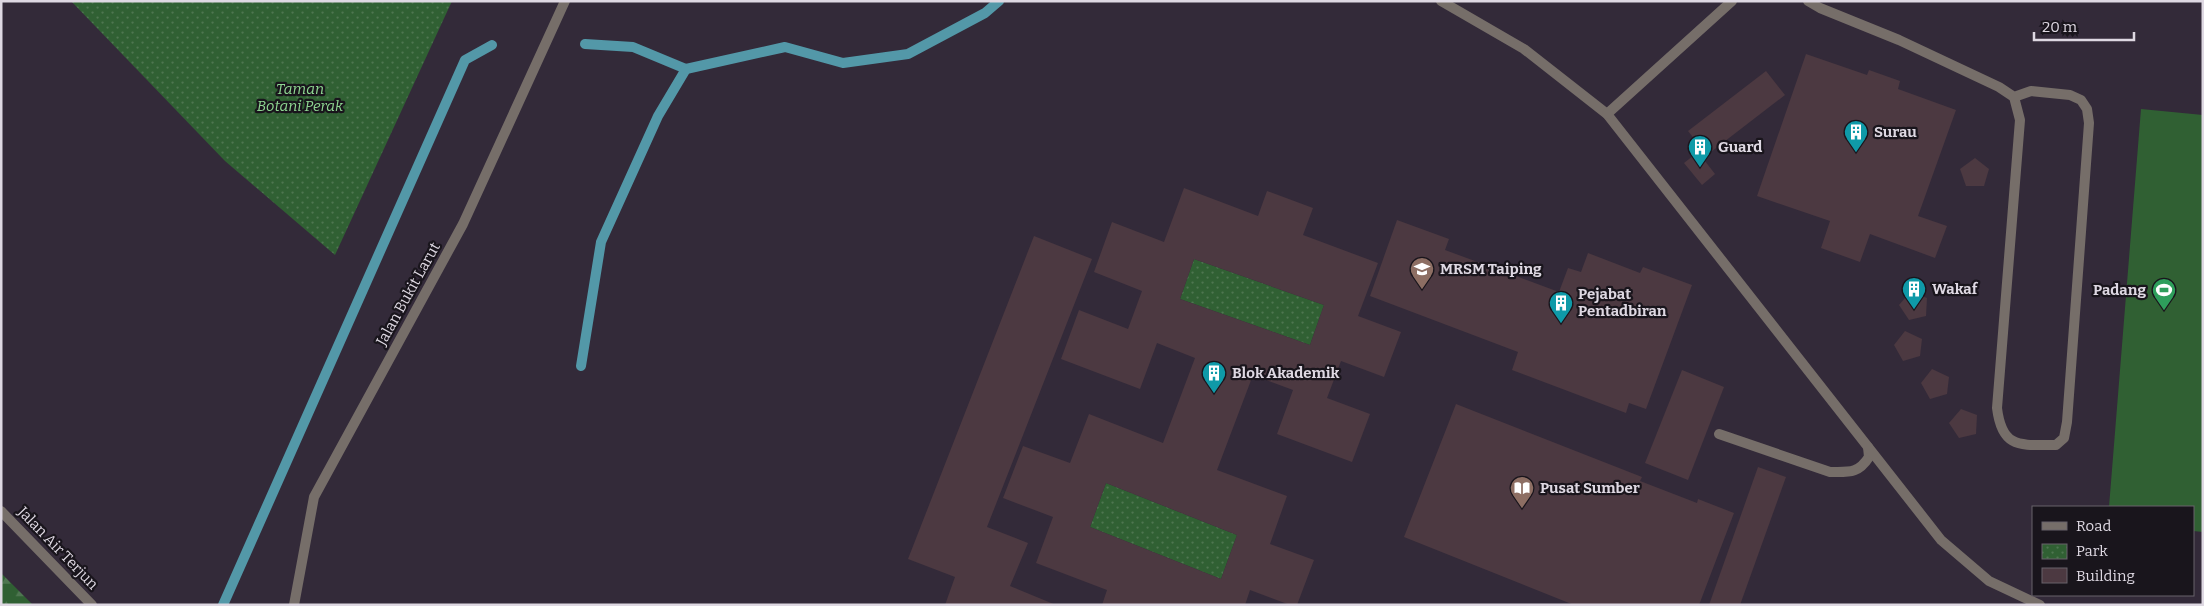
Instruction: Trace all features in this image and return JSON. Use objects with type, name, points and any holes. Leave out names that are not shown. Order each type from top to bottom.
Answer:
[{"type":"street","name":"Jalan Bukit Larut","points":[[294,605],[314,497],[463,224],[565,1]]},
{"type":"street","points":[[1441,1],[1524,49],[1607,114],[1941,540],[1989,581],[2040,605]]},
{"type":"street","points":[[1607,114],[1732,1]]},
{"type":"street","points":[[1808,1],[1820,8],[1899,40],[2014,97],[2020,120],[1998,417],[2006,437],[2019,443],[2056,445],[2064,438],[2067,422],[2089,123],[2087,109],[2081,100],[2070,95],[2031,91],[2014,97]]},
{"type":"street","points":[[1719,434],[1830,472],[1849,472],[1862,467],[1869,457],[1868,447]]},
{"type":"street","name":"Jalan Air Terjun","points":[[1,511],[92,605]]},
{"type":"green space","name":"Taman Botani Perak","points":[[71,1],[452,1],[335,255],[225,161]]},
{"type":"green space","name":"Padang","points":[[2141,109],[2203,115],[2203,532],[2194,531],[2194,506],[2109,506]]},
{"type":"green space","points":[[1194,259],[1324,305],[1310,345],[1180,299]]},
{"type":"green space","points":[[1106,483],[1237,535],[1221,579],[1090,527]]},
{"type":"green space","points":[[1,573],[33,605],[1,605]]},
{"type":"building","name":"Surau","points":[[1806,54],[1867,75],[1869,70],[1900,81],[1898,89],[1956,110],[1918,216],[1947,226],[1935,258],[1870,234],[1860,262],[1821,248],[1830,221],[1757,196]]},
{"type":"building","points":[[1766,71],[1785,95],[1707,155],[1688,131]]},
{"type":"building","name":"Guard","points":[[1698,152],[1715,174],[1702,185],[1684,163]]},
{"type":"building","points":[[1975,158],[1989,169],[1984,186],[1966,186],[1960,169]]},
{"type":"building","name":"Blok Akademik","points":[[1184,188],[1258,216],[1267,191],[1313,208],[1303,235],[1378,263],[1358,316],[1401,332],[1384,377],[1341,361],[1327,398],[1370,414],[1352,462],[1277,434],[1293,390],[1253,375],[1217,470],[1287,496],[1270,544],[1314,560],[1297,605],[1290,605],[1250,590],[1245,605],[1102,605],[1107,590],[1036,563],[1053,517],[1003,498],[1023,446],[1070,463],[1089,414],[1163,443],[1195,358],[1157,343],[1140,389],[1061,359],[1079,310],[1128,329],[1142,291],[1094,272],[1112,222],[1164,242]],"holes":[[[1194,259],[1324,305],[1310,345],[1180,299]],[[1106,483],[1237,535],[1221,579],[1090,527]]]},
{"type":"building","name":"Pejabat Pentadbiran","points":[[1397,220],[1449,239],[1445,250],[1559,292],[1568,268],[1581,272],[1588,253],[1640,273],[1643,267],[1692,285],[1646,409],[1629,403],[1626,413],[1512,370],[1518,352],[1370,296]]},
{"type":"building","points":[[1034,236],[1092,259],[987,527],[1028,543],[1010,586],[1056,605],[945,605],[955,577],[908,559]]},
{"type":"building","name":"Wakaf","points":[[1911,291],[1927,298],[1926,316],[1909,320],[1899,305]]},
{"type":"building","name":"Wakaf","points":[[1905,331],[1922,339],[1920,356],[1903,361],[1894,345]]},
{"type":"building","points":[[1932,369],[1949,377],[1947,394],[1930,399],[1921,383]]},
{"type":"building","points":[[1682,370],[1724,387],[1688,480],[1645,463]]},
{"type":"building","name":"Pusat Sumber","points":[[1456,404],[1642,477],[1640,481],[1697,503],[1698,499],[1734,513],[1699,605],[1574,605],[1404,537]]},
{"type":"building","points":[[1961,409],[1977,415],[1976,434],[1959,438],[1949,423]]},
{"type":"building","points":[[1758,467],[1786,477],[1740,605],[1709,605]]},
{"type":"waterway","points":[[686,69],[785,47],[843,63],[908,54],[985,13],[999,1]]},
{"type":"waterway","points":[[585,44],[633,47],[686,69]]},
{"type":"waterway","points":[[223,605],[465,60],[492,45]]},
{"type":"waterway","points":[[581,366],[601,242],[658,116],[686,69]]},
{"type":"place","name":"Surau","points":[[1856,153]]},
{"type":"place","name":"Guard","points":[[1700,168]]},
{"type":"place","name":"MRSM Taiping","points":[[1422,290]]},
{"type":"place","name":"Wakaf","points":[[1914,310]]},
{"type":"place","name":"Padang","points":[[2164,311]]},
{"type":"place","name":"Pejabat Pentadbiran","points":[[1561,324]]},
{"type":"place","name":"Blok Akademik","points":[[1214,394]]},
{"type":"place","name":"Pusat Sumber","points":[[1522,509]]}]
